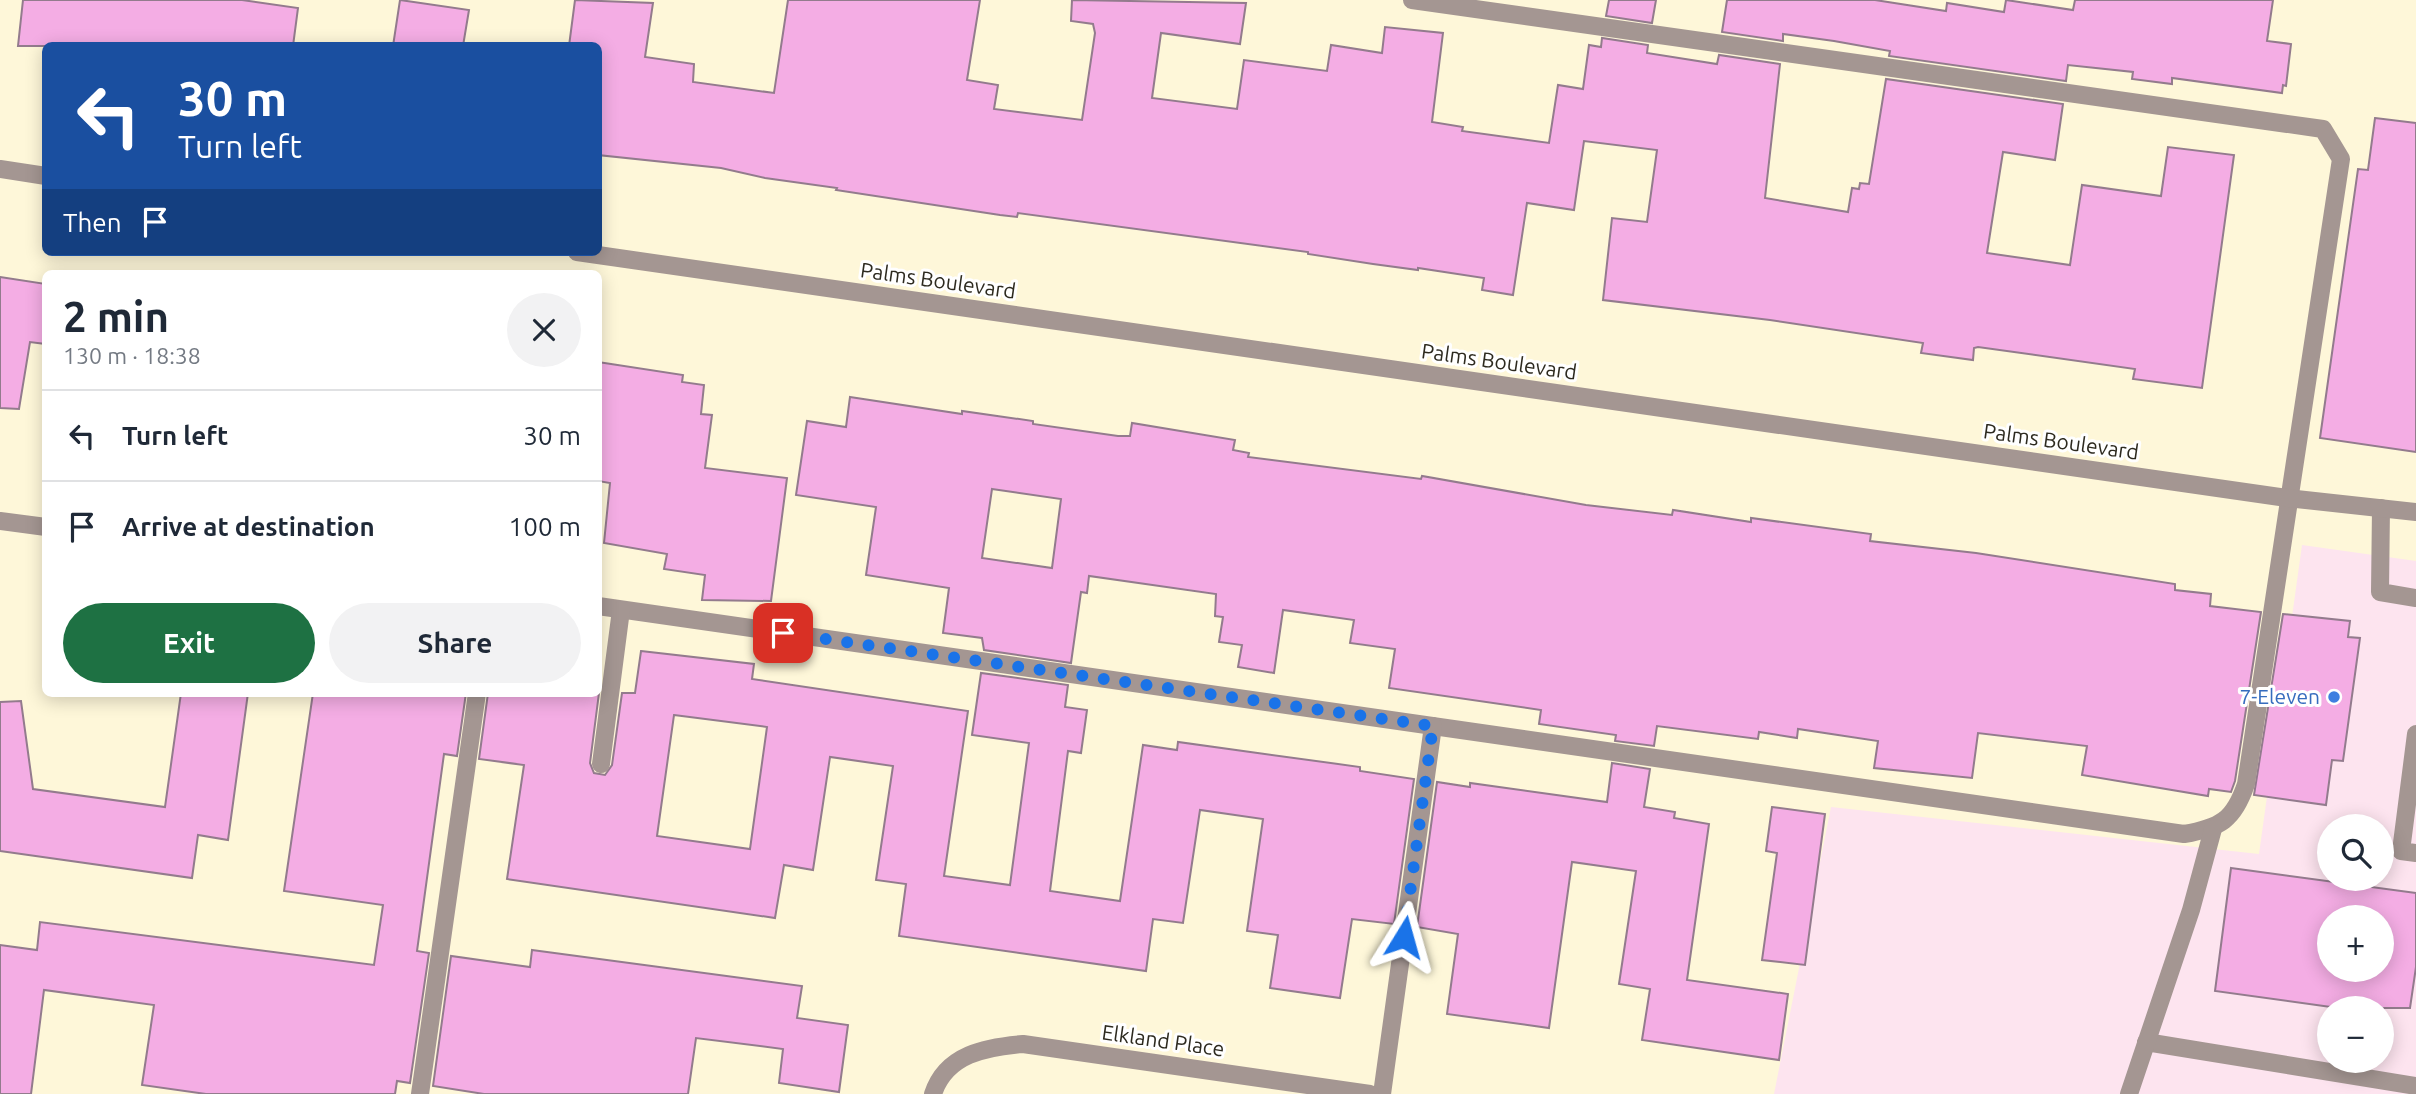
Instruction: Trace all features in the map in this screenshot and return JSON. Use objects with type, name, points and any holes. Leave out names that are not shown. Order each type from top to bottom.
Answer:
[{"type":"street","points":[[602,607],[2184,834],[2213,829],[2231,814],[2246,784],[2287,498],[2342,159],[2322,129],[1412,0]]},
{"type":"street","points":[[0,169],[42,175]]},
{"type":"street","name":"Palms Boulevard","points":[[602,256],[2287,498],[2416,512]]},
{"type":"street","points":[[2381,508],[2380,592],[2416,598]]},
{"type":"street","points":[[0,521],[42,526]]},
{"type":"street","points":[[601,764],[621,610]]},
{"type":"street","points":[[420,1094],[476,697]]},
{"type":"street","points":[[1382,1094],[1433,726]]},
{"type":"street","points":[[2416,734],[2401,851],[2416,853]]},
{"type":"street","points":[[2129,1094],[2191,910],[2213,829]]},
{"type":"street","points":[[2146,1042],[2416,1086]]},
{"type":"street","name":"Elkland Place","points":[[933,1094],[952,1064],[985,1047],[1023,1044],[1370,1094]]},
{"type":"shaded area","points":[[2302,545],[2416,561],[2416,1094],[1774,1094],[1831,807],[2259,854]]},
{"type":"building","points":[[23,0],[242,0],[298,8],[294,42],[42,42],[42,46],[18,46]]},
{"type":"building","points":[[400,0],[469,10],[464,42],[394,42]]},
{"type":"building","points":[[575,0],[653,3],[645,57],[694,64],[693,82],[774,93],[788,0],[980,0],[967,80],[998,85],[994,109],[1082,120],[1095,33],[1093,24],[1071,21],[1072,0],[1246,3],[1240,44],[1161,33],[1152,98],[1237,109],[1244,60],[1327,71],[1331,45],[1382,53],[1385,27],[1443,33],[1432,122],[1463,127],[1462,131],[1549,143],[1558,85],[1583,89],[1589,45],[1601,47],[1602,38],[1648,45],[1647,53],[1717,64],[1719,55],[1780,64],[1765,198],[1848,212],[1852,188],[1859,189],[1860,183],[1869,184],[1886,79],[2063,104],[2055,160],[2003,152],[1987,253],[2070,265],[2082,185],[2161,196],[2168,147],[2234,155],[2202,388],[2133,379],[2135,369],[1978,347],[1974,348],[1973,360],[1921,353],[1923,343],[1770,320],[1603,300],[1612,218],[1647,222],[1657,150],[1584,141],[1574,210],[1527,203],[1513,295],[1482,290],[1484,278],[1018,213],[1017,217],[1000,215],[836,190],[837,188],[765,178],[721,168],[602,155],[602,42],[570,42]]},
{"type":"building","points":[[1609,0],[1656,0],[1652,23],[1606,16]]},
{"type":"building","points":[[1727,0],[1875,0],[1946,11],[1947,3],[2004,12],[2006,0],[2073,10],[2075,0],[2273,0],[2267,41],[2291,44],[2286,86],[2283,85],[2282,93],[2172,78],[2172,84],[2132,79],[2133,72],[2068,65],[2066,81],[1889,56],[1890,51],[1834,41],[1783,34],[1783,41],[1722,32]]},
{"type":"building","points":[[2375,118],[2416,123],[2416,452],[2320,438],[2358,169],[2368,170]]},
{"type":"building","points":[[0,277],[42,283],[42,344],[30,342],[19,409],[0,408]]},
{"type":"building","points":[[602,363],[683,375],[682,382],[704,385],[701,414],[712,415],[705,468],[787,478],[771,601],[702,600],[705,575],[664,569],[667,554],[604,543],[610,483],[602,482]]},
{"type":"building","points":[[850,397],[962,414],[962,411],[1033,421],[1033,424],[1118,436],[1130,436],[1132,423],[1235,440],[1233,450],[1249,453],[1248,457],[1421,479],[1422,476],[1586,505],[1672,515],[1673,510],[1751,522],[1751,518],[1871,534],[1870,541],[1976,553],[2175,584],[2175,590],[2211,594],[2210,606],[2261,612],[2235,781],[2231,792],[2209,789],[2208,796],[2082,775],[2087,746],[1978,733],[1972,778],[1874,768],[1878,741],[1798,729],[1797,738],[1759,732],[1758,739],[1657,726],[1654,746],[1615,741],[1616,735],[1539,724],[1541,710],[1389,688],[1395,649],[1350,643],[1354,620],[1283,610],[1274,673],[1238,667],[1242,645],[1219,642],[1223,617],[1215,616],[1216,594],[1089,576],[1087,593],[1081,592],[1071,663],[984,650],[982,638],[943,633],[949,588],[866,575],[876,507],[796,495],[807,421],[846,427]],"holes":[[[992,489],[1061,499],[1052,568],[982,558]]]},
{"type":"building","points":[[2283,614],[2350,621],[2348,637],[2360,638],[2343,761],[2332,760],[2326,805],[2254,795]]},
{"type":"building","points":[[641,651],[754,664],[752,679],[968,711],[944,876],[1010,885],[1029,743],[972,735],[981,673],[1068,685],[1065,707],[1087,710],[1081,753],[1068,751],[1050,891],[1120,901],[1143,745],[1177,750],[1178,742],[1360,767],[1360,771],[1414,779],[1394,924],[1352,919],[1340,998],[1270,988],[1278,935],[1247,931],[1263,819],[1200,810],[1183,923],[1153,919],[1146,971],[899,936],[906,884],[876,880],[893,766],[830,757],[813,870],[784,865],[775,918],[507,879],[524,765],[479,759],[487,697],[598,697],[590,763],[594,773],[605,775],[612,765],[622,693],[635,693]],"holes":[[[674,715],[767,727],[750,849],[657,836]]]},
{"type":"building","points":[[180,697],[247,697],[228,840],[198,835],[192,878],[0,851],[0,702],[21,701],[33,789],[165,807]]},
{"type":"building","points":[[312,697],[465,697],[457,756],[444,754],[417,951],[429,953],[410,1083],[397,1081],[395,1094],[206,1094],[142,1085],[154,1005],[44,990],[31,1094],[0,1094],[0,945],[37,950],[40,922],[374,965],[383,905],[284,891]]},
{"type":"building","points":[[1612,763],[1650,769],[1644,807],[1675,812],[1674,818],[1709,824],[1687,980],[1788,994],[1779,1060],[1642,1040],[1650,989],[1619,984],[1636,871],[1572,862],[1549,1028],[1447,1014],[1458,934],[1417,927],[1437,782],[1470,787],[1470,783],[1607,802]]},
{"type":"building","points":[[1772,807],[1825,814],[1805,965],[1762,960],[1777,853],[1766,851]]},
{"type":"building","points":[[2231,868],[2317,880],[2317,891],[2394,890],[2416,893],[2416,967],[2410,1008],[2394,1008],[2394,996],[2317,996],[2317,1005],[2215,991]]},
{"type":"building","points":[[532,950],[802,986],[797,1018],[848,1025],[839,1092],[779,1083],[783,1049],[696,1038],[688,1094],[484,1094],[433,1086],[451,956],[530,967]]},
{"type":"place","name":"7-Eleven","points":[[2334,697]]},
{"type":"route","points":[[783,633],[1433,726],[1404,937]]}]
